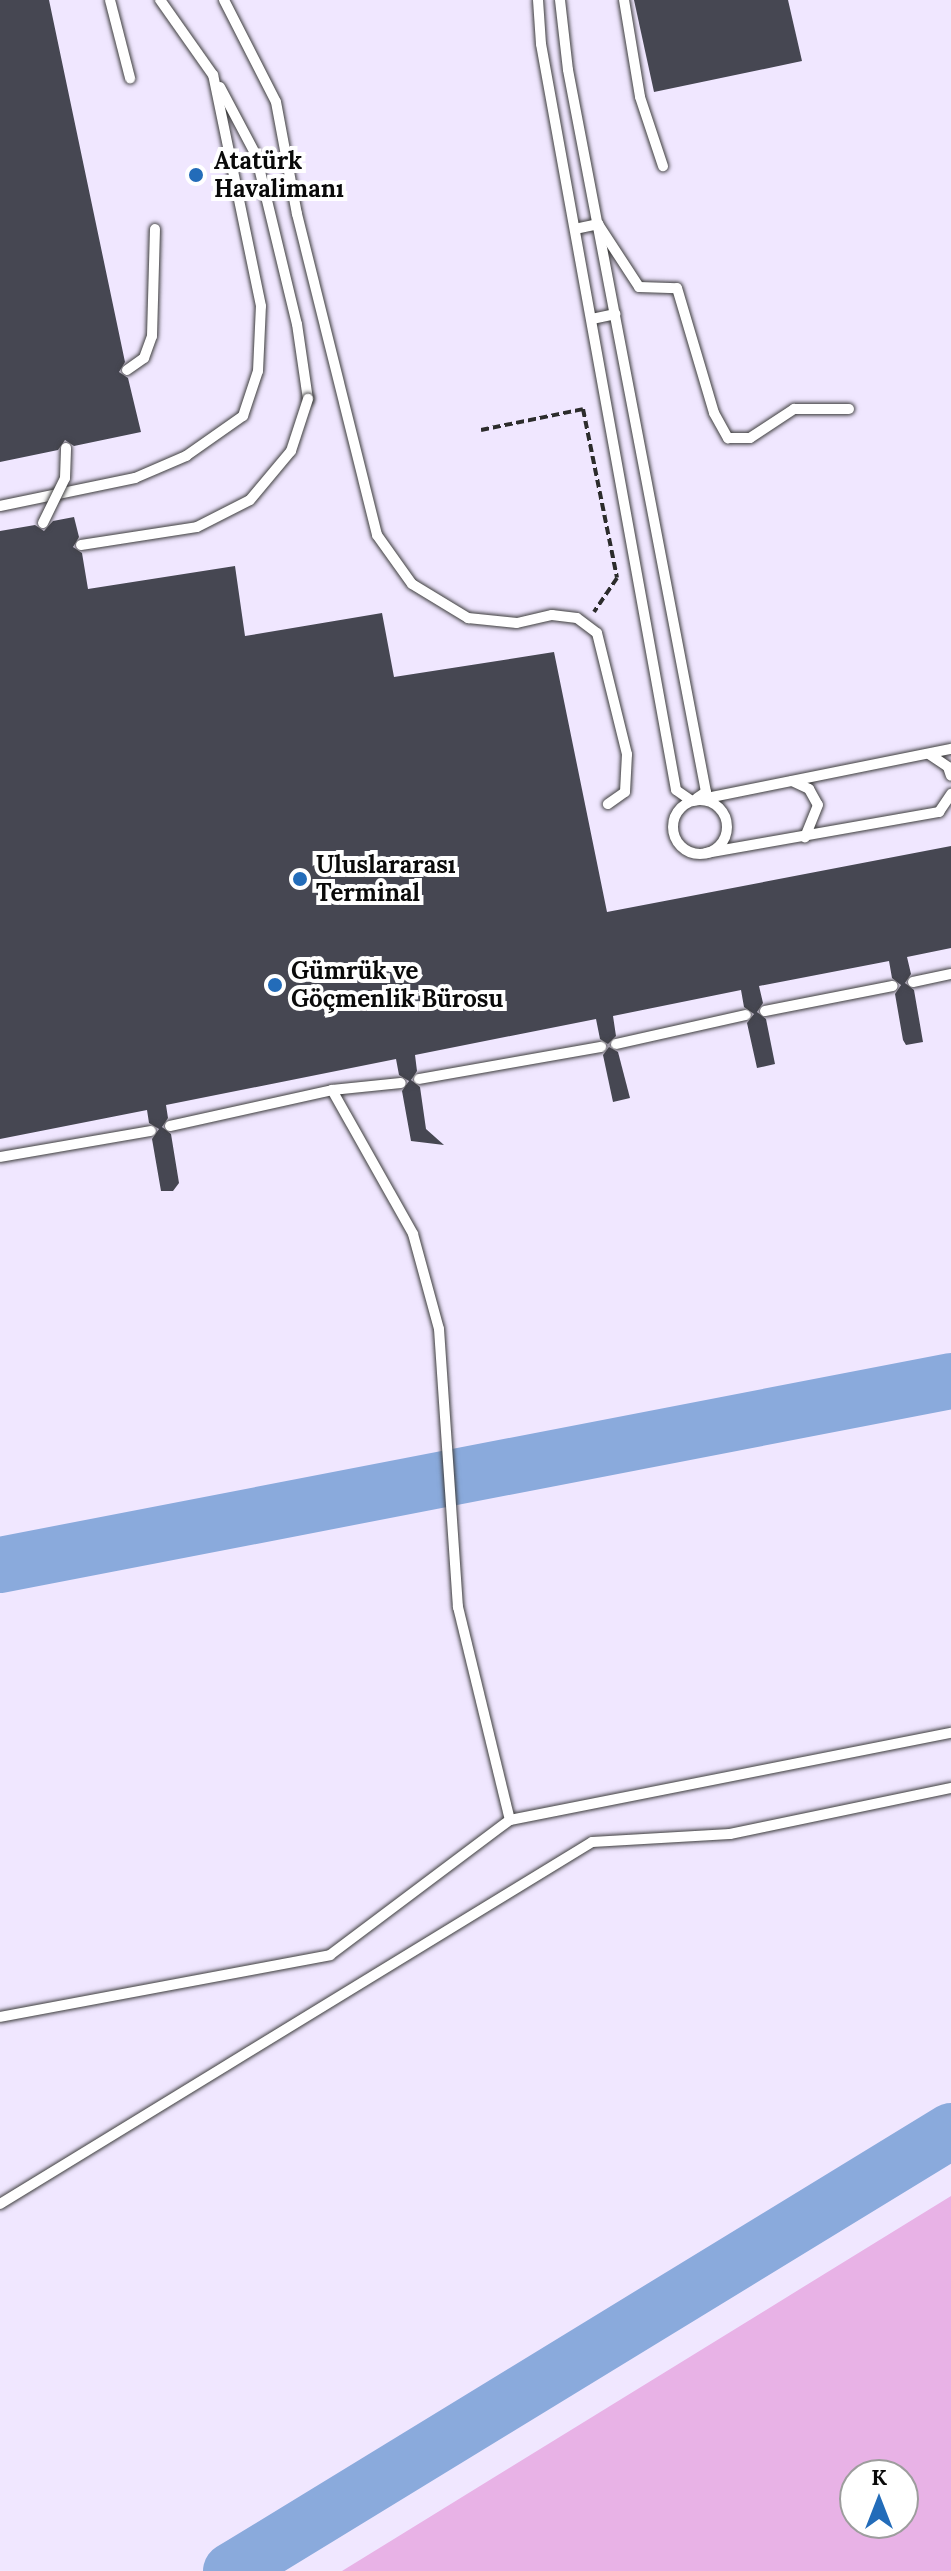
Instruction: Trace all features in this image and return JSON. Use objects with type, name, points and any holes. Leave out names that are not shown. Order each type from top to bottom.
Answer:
[{"type":"lane","points":[[110,0],[130,78]]},
{"type":"lane","points":[[81,545],[197,527],[250,500],[291,451],[308,399],[297,324],[256,155],[213,75],[160,0]]},
{"type":"lane","points":[[224,0],[276,102],[297,214],[377,535],[412,584],[468,618],[517,623],[552,615],[586,625],[597,633],[627,754],[625,792],[608,804]]},
{"type":"lane","points":[[538,0],[541,44],[676,790],[692,801],[709,802],[726,820],[720,844],[706,853]]},
{"type":"lane","points":[[560,0],[568,70],[706,792],[692,801],[674,820],[675,838],[688,851],[706,853],[951,810]]},
{"type":"lane","points":[[624,0],[640,97],[663,166]]},
{"type":"lane","points":[[0,506],[135,478],[186,456],[243,416],[258,371],[261,306],[213,75]]},
{"type":"lane","points":[[575,229],[598,224]]},
{"type":"lane","points":[[598,224],[639,287],[677,288],[714,413],[728,438],[750,438],[794,409],[849,409]]},
{"type":"lane","points":[[127,370],[144,358],[152,336],[155,229]]},
{"type":"lane","points":[[592,319],[615,314]]},
{"type":"lane","points":[[43,523],[65,478],[66,448]]},
{"type":"lane","points":[[692,801],[951,749]]},
{"type":"lane","points":[[929,754],[948,767],[951,776]]},
{"type":"lane","points":[[790,780],[809,789],[818,805],[805,838]]},
{"type":"lane","points":[[939,812],[951,794]]},
{"type":"lane","points":[[913,982],[951,974]]},
{"type":"lane","points":[[765,1011],[893,986]]},
{"type":"lane","points":[[616,1044],[746,1015]]},
{"type":"lane","points":[[419,1079],[601,1047]]},
{"type":"lane","points":[[170,1126],[332,1090],[401,1083]]},
{"type":"lane","points":[[332,1090],[413,1234],[439,1329],[458,1607],[510,1820]]},
{"type":"lane","points":[[0,1157],[151,1131]]},
{"type":"lane","points":[[0,2017],[330,1955],[510,1820],[951,1733]]},
{"type":"lane","points":[[0,2204],[592,1842],[730,1834],[951,1788]]},
{"type":"path","points":[[481,430],[583,409],[617,578],[586,625]]},
{"type":"shaded area","points":[[951,2196],[951,2571],[342,2571]]},
{"type":"building","points":[[0,0],[49,0],[125,362],[119,372],[128,378],[141,432],[74,446],[65,440],[58,450],[0,462]]},
{"type":"building","points":[[634,0],[788,0],[802,61],[654,92]]},
{"type":"building","name":"Uluslararası Terminal","points":[[74,517],[79,537],[73,547],[82,553],[88,589],[235,566],[245,636],[382,613],[394,677],[554,652],[607,912],[951,846],[951,948],[907,957],[911,974],[905,983],[914,990],[923,1042],[906,1045],[903,1040],[895,994],[901,985],[892,978],[889,961],[759,986],[763,1003],[757,1012],[766,1019],[775,1064],[757,1068],[747,1023],[754,1014],[744,1007],[741,990],[613,1016],[616,1036],[608,1044],[600,1039],[596,1019],[415,1055],[417,1071],[411,1080],[420,1087],[426,1129],[444,1145],[411,1141],[402,1091],[409,1081],[399,1075],[396,1059],[166,1105],[168,1118],[162,1127],[171,1134],[179,1183],[173,1191],[161,1191],[152,1139],[159,1129],[149,1123],[147,1110],[0,1139],[0,531],[35,525],[44,531],[53,521]]},
{"type":"building","points":[[609,1047],[618,1052],[630,1098],[613,1102],[603,1055]]},
{"type":"taxiway","points":[[0,1565],[951,1381]]},
{"type":"taxiway","points":[[231,2571],[951,2131]]},
{"type":"place","name":"Atatürk Havalimanı","points":[[196,175]]},
{"type":"place","name":"Uluslararası Terminal","points":[[300,879]]},
{"type":"place","name":"Gümrük ve Göçmenlik Bürosu","points":[[275,985]]}]
